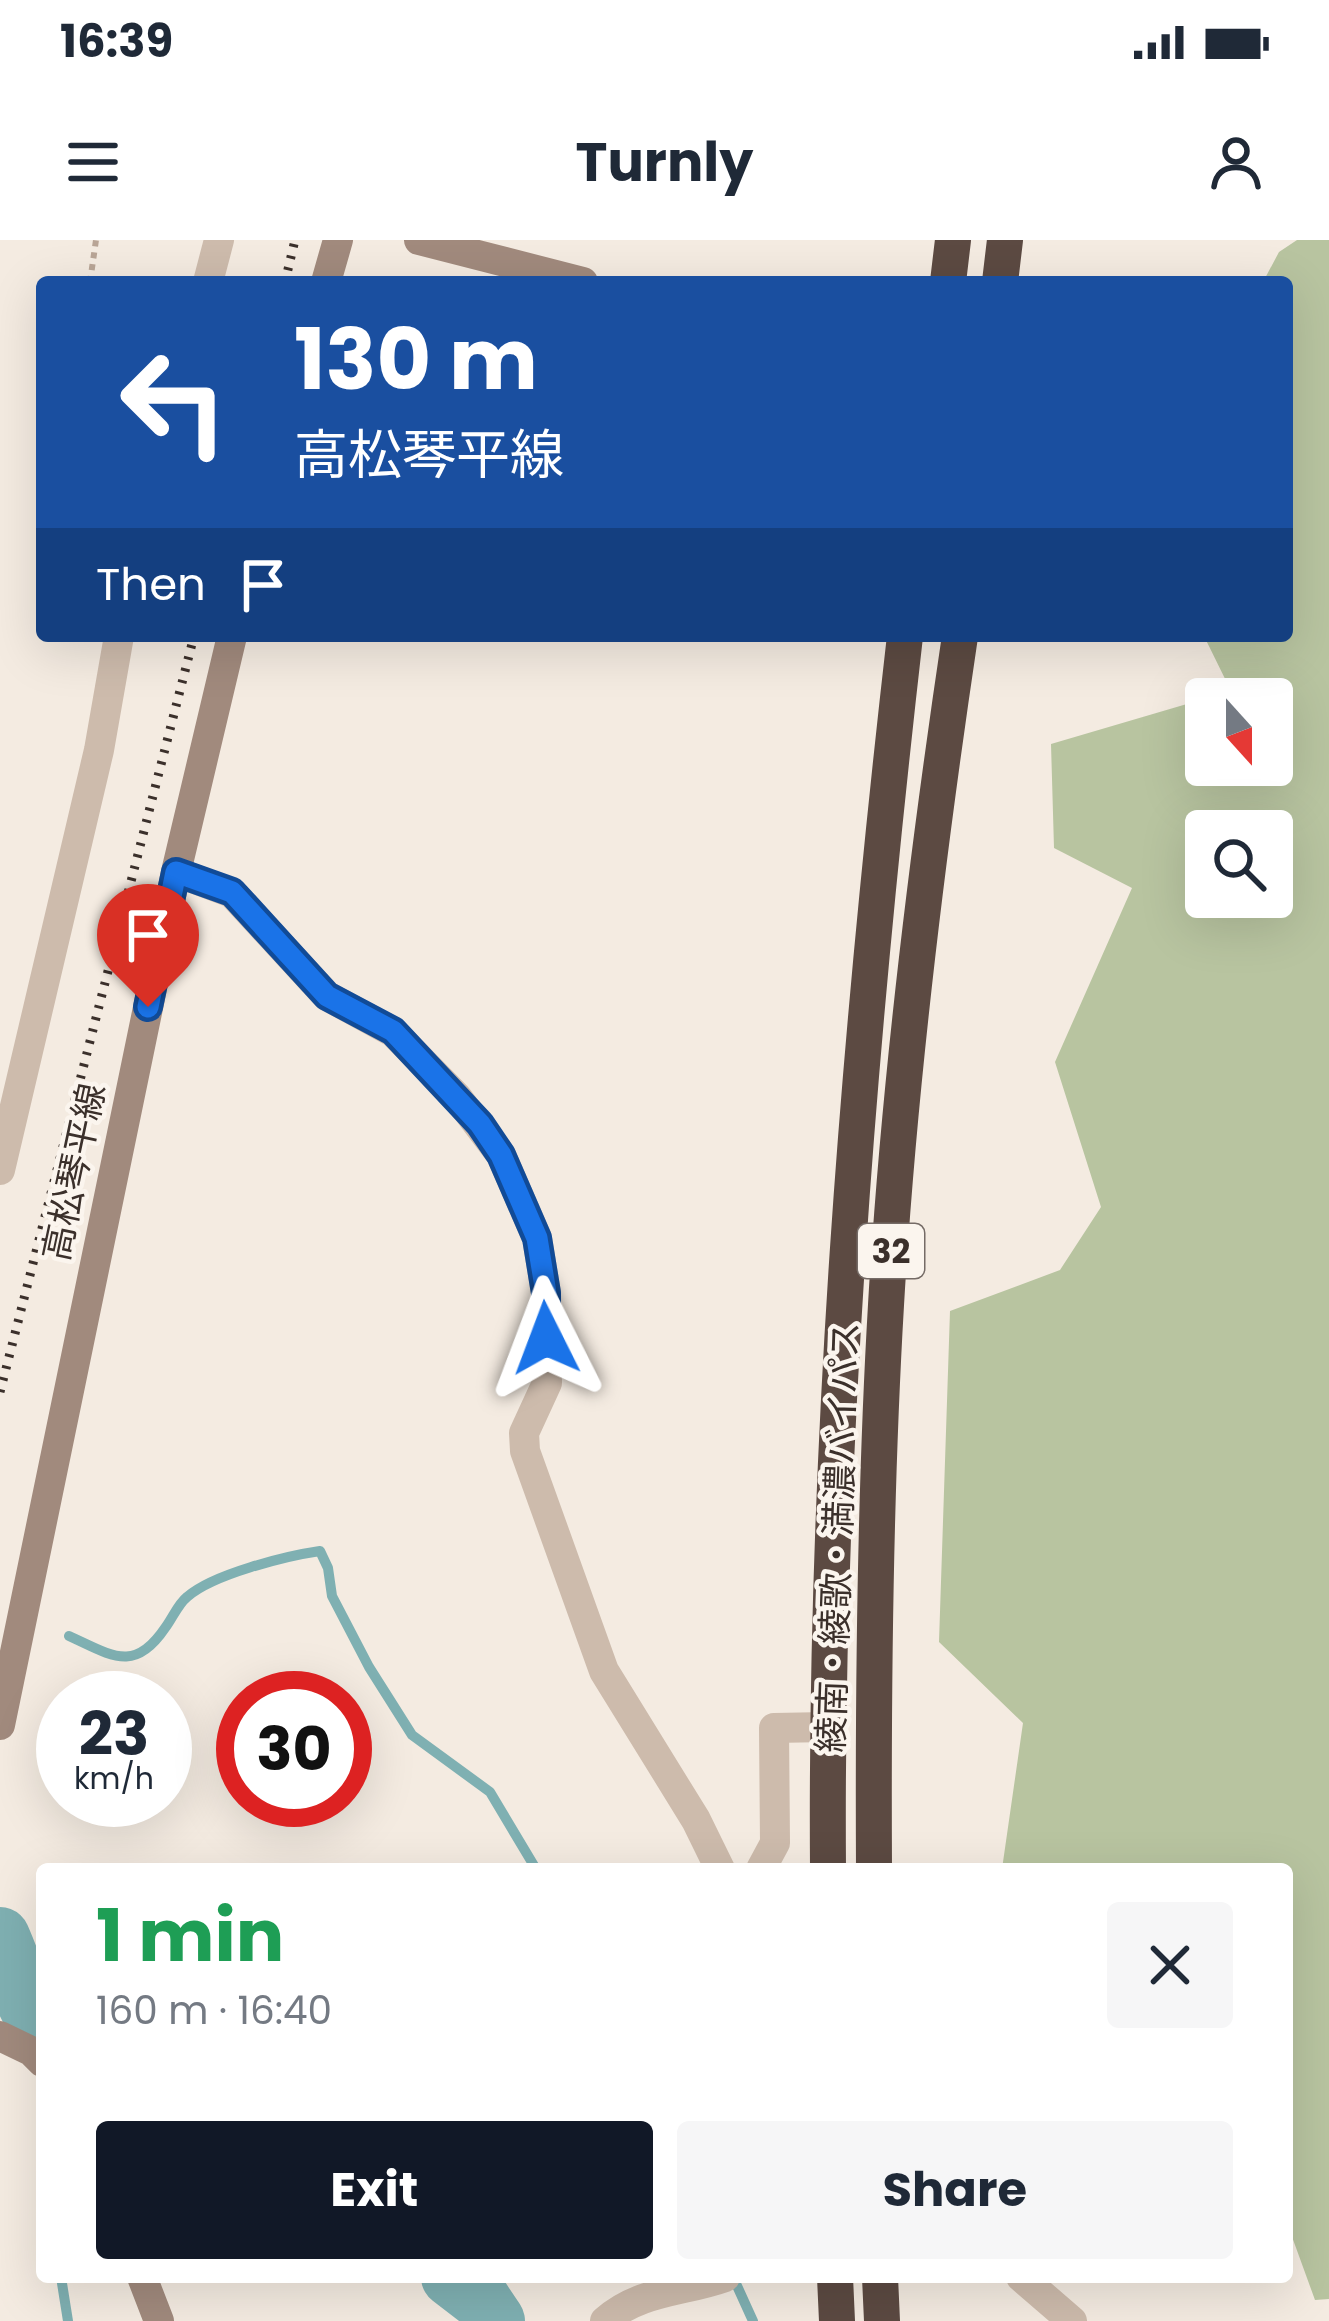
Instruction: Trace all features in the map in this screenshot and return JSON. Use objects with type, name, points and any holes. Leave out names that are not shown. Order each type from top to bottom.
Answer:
[{"type":"highway","points":[[949,276],[953,240]]},
{"type":"highway","points":[[1001,276],[1005,240]]},
{"type":"highway","name":"綾南・綾歌・満濃バイパス","points":[[828,1863],[827,1726],[842,1306],[881,841],[904,642]]},
{"type":"highway","name":"綾南・綾歌・満濃バイパス","points":[[874,1863],[873,1724],[886,1304],[927,857],[959,642]]},
{"type":"highway","points":[[835,2283],[837,2321]]},
{"type":"highway","points":[[880,2283],[882,2321]]},
{"type":"main road","points":[[328,276],[338,240]]},
{"type":"main road","points":[[419,240],[560,276]]},
{"type":"main road","name":"高松琴平線","points":[[0,1725],[176,872],[231,642]]},
{"type":"main road","points":[[0,2036],[36,2055]]},
{"type":"main road","points":[[144,2283],[159,2321]]},
{"type":"street","points":[[210,276],[219,240]]},
{"type":"street","points":[[0,1170],[98,750],[118,642]]},
{"type":"street","points":[[176,872],[232,892],[327,996],[393,1031],[457,1097],[501,1155],[537,1238],[546,1293],[547,1383],[524,1433],[525,1451],[604,1671],[696,1820],[717,1863]]},
{"type":"street","points":[[764,1863],[775,1843],[774,1728],[827,1726]]},
{"type":"street","points":[[605,2321],[660,2290],[694,2283]]},
{"type":"street","points":[[1028,2283],[1076,2321],[1084,2305],[1060,2283]]},
{"type":"path","points":[[91,276],[95,240]]},
{"type":"green space","points":[[1297,240],[1329,240],[1329,2299],[1315,2300],[1293,2240],[1293,1863],[1003,1863],[1023,1723],[939,1642],[950,1311],[1060,1270],[1101,1207],[1055,1062],[1132,888],[1054,848],[1051,744],[1185,705],[1185,786],[1293,786],[1293,678],[1225,678],[1207,642],[1293,642],[1293,276],[1266,276],[1279,252]]},
{"type":"waterway","points":[[69,1636],[110,1654],[132,1656],[154,1642],[181,1604],[199,1589],[250,1567],[320,1551],[332,1596],[412,1735],[490,1792],[532,1863]]},
{"type":"waterway","points":[[0,1937],[36,2019]]},
{"type":"waterway","points":[[62,2283],[68,2321]]},
{"type":"waterway","points":[[459,2283],[481,2300],[495,2321]]},
{"type":"waterway","points":[[736,2283],[753,2321]]},
{"type":"railway","points":[[286,276],[295,240]]},
{"type":"railway","points":[[0,1392],[192,642]]},
{"type":"route","points":[[148,1007],[176,872],[232,892],[327,996],[393,1031],[480,1124],[501,1155],[537,1238],[546,1293],[546,1338]]}]
